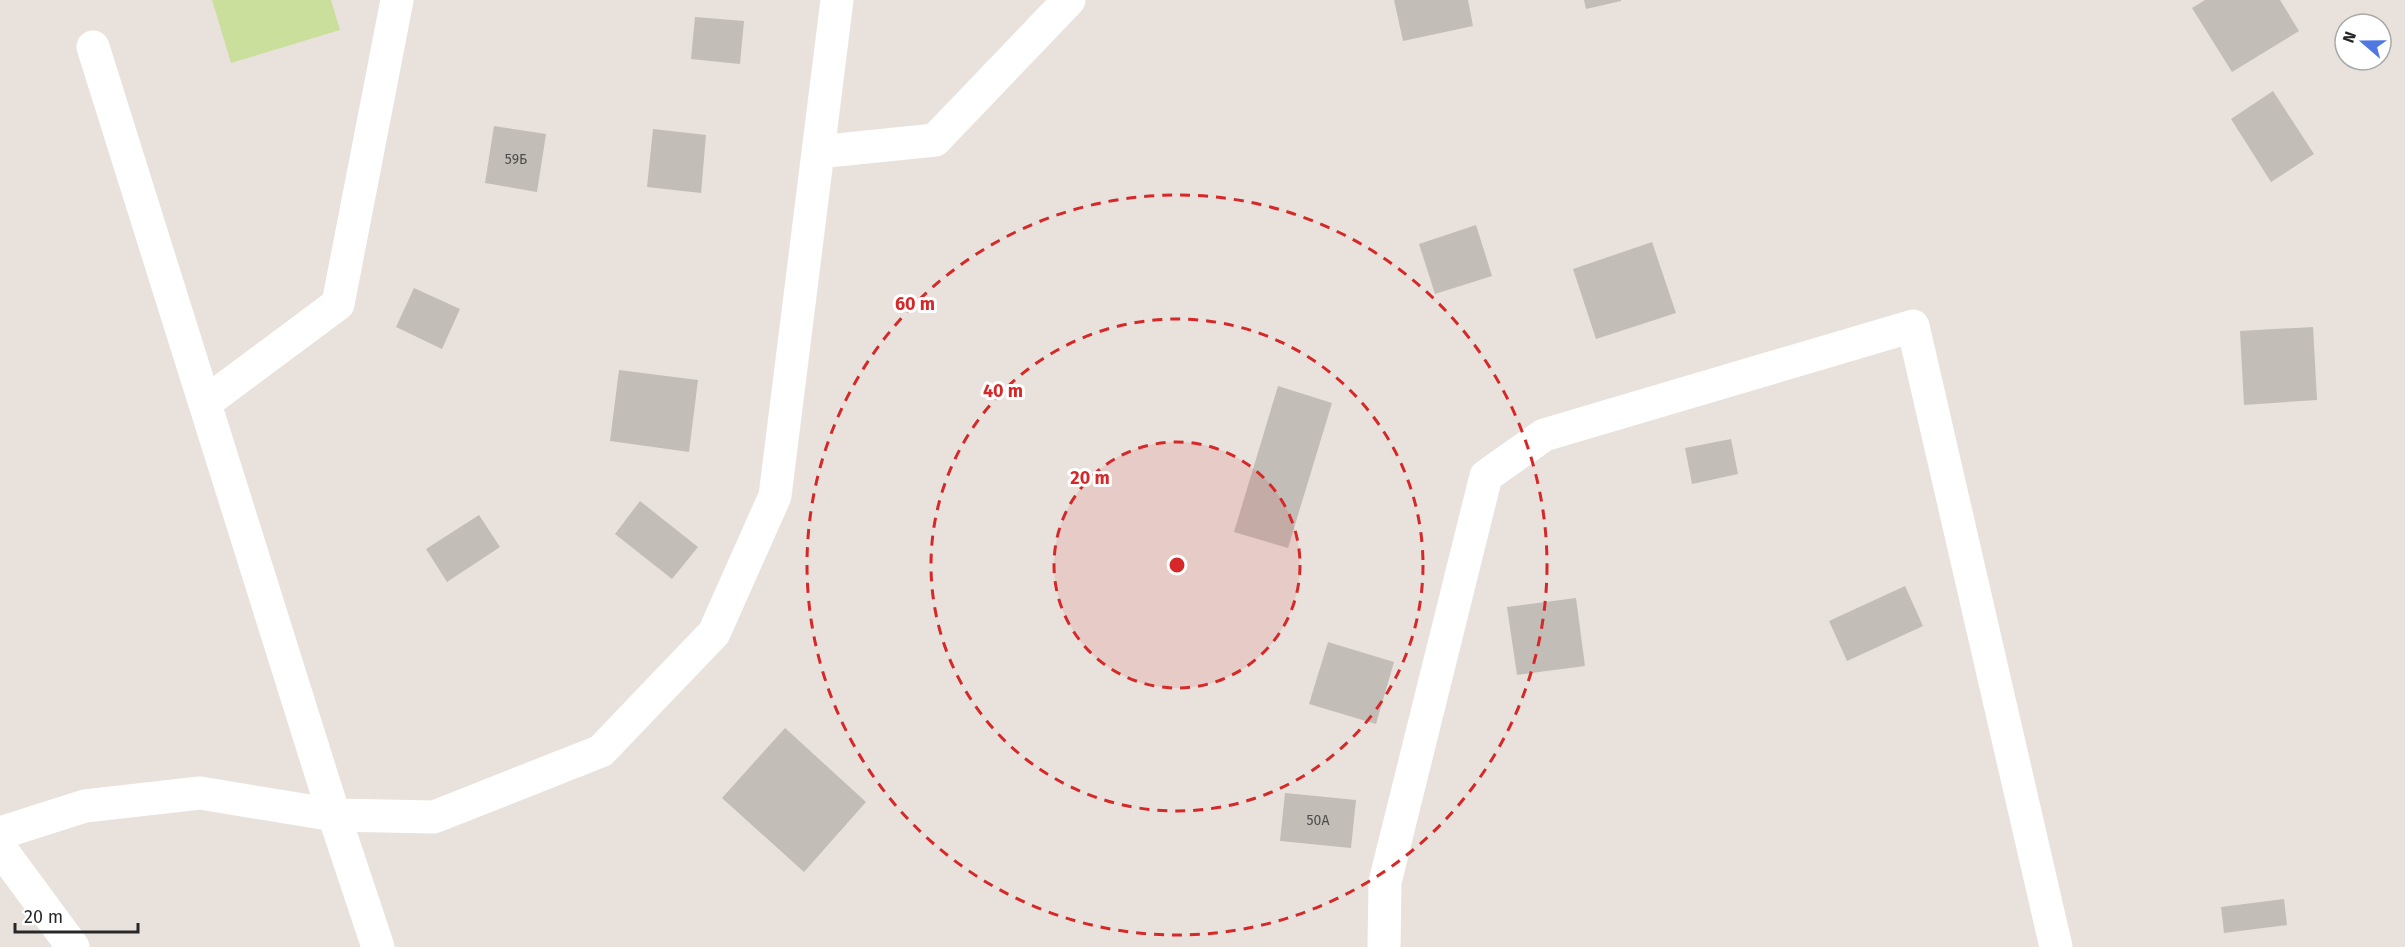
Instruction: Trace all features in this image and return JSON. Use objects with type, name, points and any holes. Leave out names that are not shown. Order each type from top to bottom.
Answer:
[{"type":"street","points":[[205,403],[338,304],[397,0]]},
{"type":"street","points":[[0,833],[85,806],[200,793],[334,815],[434,817],[601,751],[714,633],[775,496],[837,0]]},
{"type":"street","points":[[818,152],[935,141],[1069,0]]},
{"type":"street","points":[[93,47],[334,815],[378,947]]},
{"type":"street","points":[[1384,947],[1385,882],[1486,476],[1544,435],[1913,326],[2056,947]]},
{"type":"street","points":[[0,848],[73,947]]},
{"type":"green space","points":[[212,0],[331,0],[340,30],[231,63]]},
{"type":"building","points":[[1394,0],[1468,0],[1473,26],[1403,41]]},
{"type":"building","points":[[1584,0],[1621,0],[1621,1],[1586,9]]},
{"type":"building","points":[[2205,0],[2280,0],[2299,31],[2232,72],[2192,8]]},
{"type":"building","points":[[695,17],[744,21],[740,64],[691,59]]},
{"type":"building","points":[[2273,91],[2314,154],[2271,182],[2231,119]]},
{"type":"building","points":[[494,126],[546,134],[537,192],[485,183]]},
{"type":"building","points":[[653,129],[706,135],[701,193],[647,187]]},
{"type":"building","points":[[1476,225],[1492,276],[1435,294],[1419,244]]},
{"type":"building","points":[[1652,242],[1676,313],[1596,339],[1573,269]]},
{"type":"building","points":[[414,288],[460,309],[442,349],[396,327]]},
{"type":"building","points":[[2313,327],[2317,400],[2244,405],[2240,331]]},
{"type":"building","points":[[619,370],[698,380],[689,452],[610,441]]},
{"type":"building","points":[[1278,386],[1332,403],[1288,548],[1234,532]]},
{"type":"building","points":[[1731,439],[1738,474],[1692,484],[1685,448]]},
{"type":"building","points":[[640,501],[698,547],[672,579],[615,534]]},
{"type":"building","points":[[479,515],[500,547],[447,582],[426,549]]},
{"type":"building","points":[[1905,586],[1923,626],[1847,661],[1829,621]]},
{"type":"building","points":[[1576,598],[1585,666],[1517,675],[1507,607]]},
{"type":"building","points":[[1328,642],[1394,662],[1376,724],[1309,704]]},
{"type":"building","points":[[785,728],[866,802],[804,872],[722,798]]},
{"type":"building","points":[[1285,793],[1356,800],[1351,848],[1280,841]]},
{"type":"building","points":[[2284,899],[2287,925],[2224,933],[2221,907]]}]
